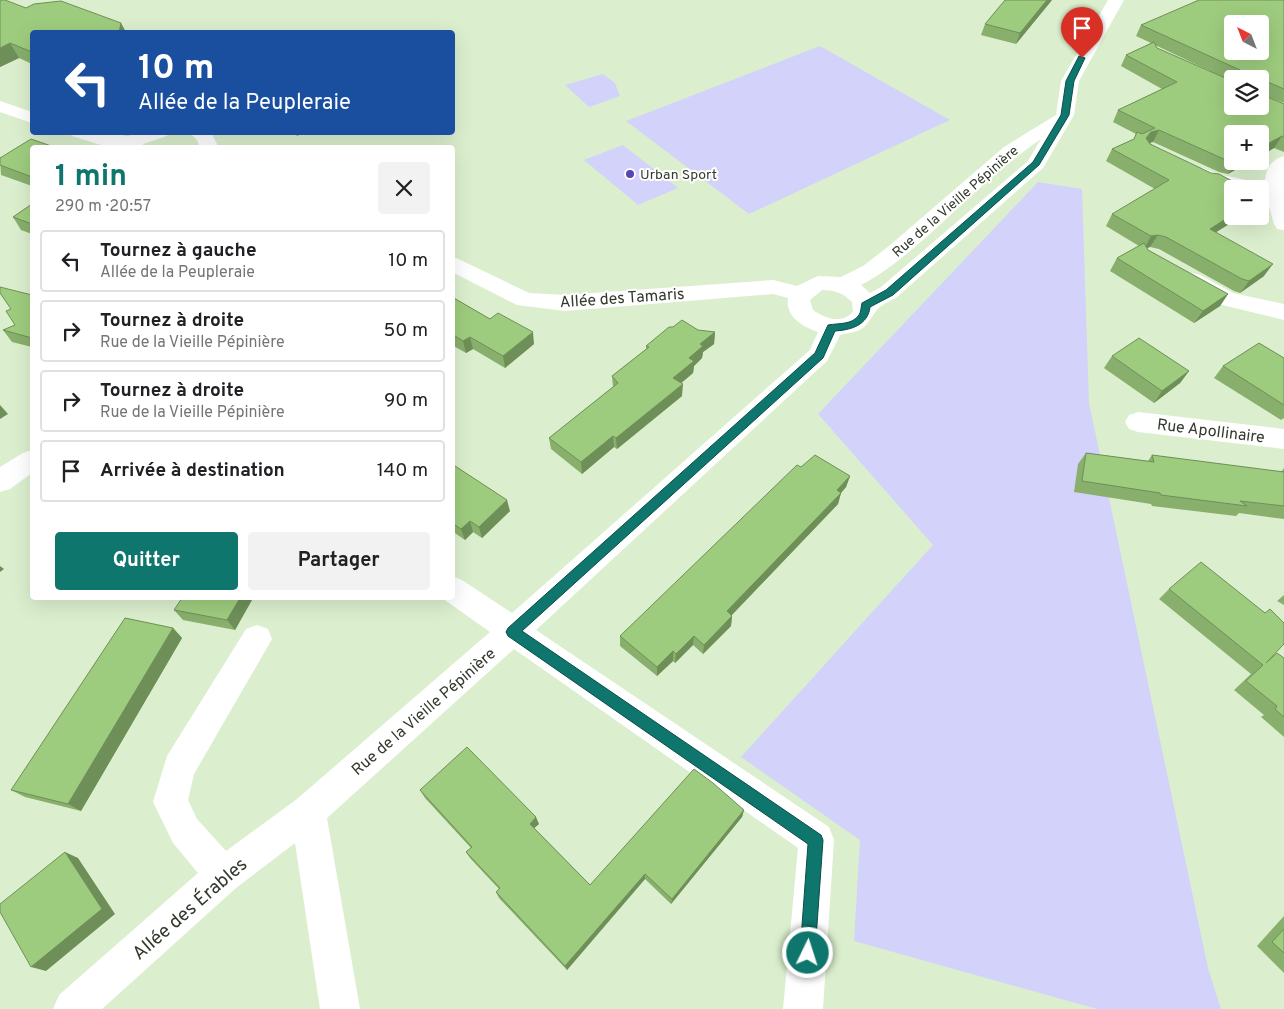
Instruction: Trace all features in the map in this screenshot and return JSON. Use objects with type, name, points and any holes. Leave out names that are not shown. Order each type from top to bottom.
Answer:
[{"type":"street","name":"Rue de la Vieille Pépinière","points":[[309,811],[512,632],[819,356],[832,328],[846,327],[857,322],[865,315],[866,306],[889,292],[1036,164],[1065,115],[1070,81],[1116,0]]},
{"type":"street","points":[[4,112],[30,118]]},
{"type":"street","name":"Rue de la Vieille Pépinière","points":[[800,294],[818,284],[830,282],[843,285],[871,271],[891,256],[1011,151],[1065,115]]},
{"type":"street","points":[[88,135],[132,145],[154,135]]},
{"type":"street","points":[[1284,162],[1279,165],[1275,177],[1276,192],[1284,224]]},
{"type":"street","points":[[1186,166],[1212,179],[1276,192]]},
{"type":"street","name":"Allée des Tamaris","points":[[455,265],[525,300],[564,302],[773,287],[800,294]]},
{"type":"street","points":[[1176,270],[1226,299],[1284,312]]},
{"type":"street","points":[[843,285],[854,290],[862,297],[866,306]]},
{"type":"street","points":[[800,294],[798,302],[800,311],[807,318],[818,324],[832,328]]},
{"type":"street","name":"Rue Apollinaire","points":[[1138,422],[1284,439]]},
{"type":"street","points":[[0,481],[30,461]]},
{"type":"street","points":[[455,591],[816,840],[803,1009]]},
{"type":"street","points":[[224,875],[185,831],[170,802],[179,768],[256,639]]},
{"type":"street","points":[[309,811],[340,1009]]},
{"type":"street","name":"Allée des Érables","points":[[73,1009],[224,875],[309,811]]},
{"type":"shaded area","points":[[820,46],[950,120],[749,214],[626,121]]},
{"type":"shaded area","points":[[603,74],[615,83],[620,96],[589,107],[565,85]]},
{"type":"shaded area","name":"Urban Sport","points":[[623,145],[678,188],[638,205],[584,160]]},
{"type":"shaded area","points":[[1038,182],[1082,189],[1089,403],[1208,968],[1221,1009],[1097,1009],[854,941],[860,840],[741,757],[933,545],[818,414]]},
{"type":"building","points":[[5,0],[26,8],[34,4],[61,1],[121,23],[119,30],[30,30],[30,51],[10,43],[0,48],[0,1]]},
{"type":"building","points":[[1005,0],[1047,0],[1020,33],[985,24]]},
{"type":"building","points":[[1199,0],[1284,0],[1284,89],[1269,82],[1269,70],[1240,70],[1141,25]]},
{"type":"building","points":[[1154,42],[1157,48],[1224,77],[1224,115],[1269,115],[1269,98],[1284,104],[1284,137],[1282,136],[1269,143],[1269,125],[1224,125],[1224,159],[1159,130],[1151,132],[1146,138],[1150,144],[1230,180],[1224,180],[1224,220],[1210,229],[1273,264],[1249,281],[1242,279],[1166,237],[1151,236],[1112,214],[1169,180],[1112,149],[1134,139],[1137,132],[1142,134],[1155,128],[1118,110],[1177,82],[1126,55]]},
{"type":"building","points":[[31,139],[48,145],[30,145],[30,176],[0,165],[0,158]]},
{"type":"building","points":[[30,205],[30,223],[13,217]]},
{"type":"building","points":[[1144,243],[1148,250],[1228,294],[1203,311],[1117,258]]},
{"type":"building","points":[[0,287],[30,294],[30,337],[3,330],[15,325],[6,311],[11,309],[0,293]]},
{"type":"building","points":[[455,299],[490,319],[498,313],[533,332],[503,356],[470,337],[463,341],[455,336]]},
{"type":"building","points":[[682,320],[698,330],[715,332],[700,344],[703,346],[689,358],[694,361],[673,378],[683,384],[616,438],[613,436],[581,462],[549,438],[618,383],[612,376],[649,347],[646,346],[669,327],[673,327]]},
{"type":"building","points":[[1139,338],[1189,371],[1162,391],[1112,356]]},
{"type":"building","points":[[1259,343],[1284,358],[1284,405],[1223,366]]},
{"type":"building","points":[[1086,453],[1154,462],[1152,455],[1284,472],[1284,506],[1240,501],[1247,506],[1161,495],[1160,493],[1082,481]]},
{"type":"building","points":[[815,455],[850,476],[837,490],[841,493],[727,611],[732,616],[704,645],[694,636],[676,654],[673,651],[657,667],[620,636],[797,465],[801,467]]},
{"type":"building","points":[[455,466],[507,500],[479,527],[470,521],[461,529],[455,525]]},
{"type":"building","points":[[1201,562],[1265,613],[1270,609],[1284,623],[1284,644],[1266,663],[1277,653],[1284,658],[1284,717],[1275,709],[1277,706],[1246,681],[1263,665],[1169,589]]},
{"type":"building","points":[[181,600],[239,600],[227,620],[174,610]]},
{"type":"building","points":[[125,618],[173,628],[68,804],[11,790]]},
{"type":"building","points":[[467,747],[536,817],[530,824],[590,885],[694,769],[744,810],[672,899],[645,874],[565,966],[496,892],[500,888],[466,852],[472,847],[420,790]]},
{"type":"building","points":[[65,852],[102,909],[31,967],[0,912],[0,904]]},
{"type":"building","points":[[1284,929],[1284,953],[1272,942]]},
{"type":"place","name":"Urban Sport","points":[[630,174]]},
{"type":"route","points":[[808,953],[816,840],[512,632],[819,356],[832,328],[846,327],[857,322],[865,315],[866,306],[889,292],[1036,164],[1065,115],[1070,81],[1082,58]]}]
